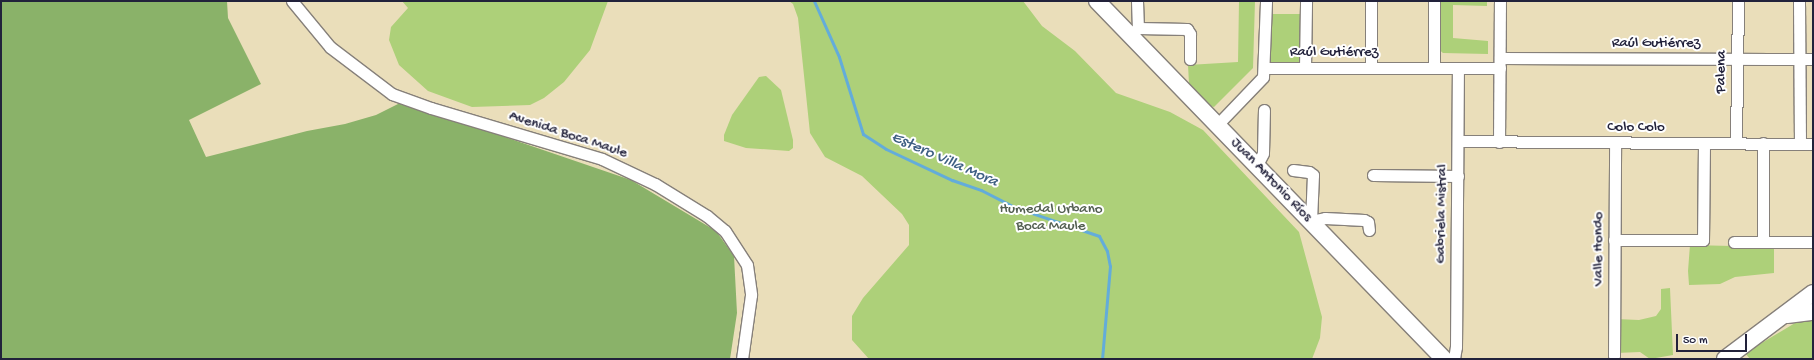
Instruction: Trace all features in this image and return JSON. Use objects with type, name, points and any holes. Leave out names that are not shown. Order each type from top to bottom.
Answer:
[{"type":"street","name":"Avenida Boca Maule","points":[[292,1],[330,47],[392,94],[431,108],[602,159],[655,184],[707,216],[725,231],[747,265],[751,295],[742,359]]},
{"type":"street","name":"Juan Antonio Ríos","points":[[1097,1],[1134,31],[1217,125],[1444,359]]},
{"type":"street","points":[[1138,1],[1134,31],[1189,30],[1190,59]]},
{"type":"street","points":[[1217,125],[1261,81],[1265,68],[1266,1]]},
{"type":"street","points":[[1305,68],[1306,1]]},
{"type":"street","points":[[1371,1],[1371,68]]},
{"type":"street","points":[[1434,1],[1434,68]]},
{"type":"street","points":[[1499,142],[1500,1]]},
{"type":"street","name":"Palena","points":[[1736,143],[1738,1]]},
{"type":"street","points":[[1799,1],[1800,144]]},
{"type":"street","name":"Raúl Gutiérrez","points":[[1265,68],[1458,68],[1500,63],[1813,59]]},
{"type":"street","name":"Gabriela Mistral","points":[[1454,359],[1456,347],[1458,68]]},
{"type":"street","points":[[1257,165],[1263,153],[1264,110]]},
{"type":"street","name":"Colo Colo","points":[[1458,142],[1813,144]]},
{"type":"street","name":"Valle Hondo","points":[[1614,356],[1615,142]]},
{"type":"street","points":[[1614,240],[1703,240],[1704,143]]},
{"type":"street","points":[[1763,143],[1763,242]]},
{"type":"street","points":[[1293,170],[1309,172],[1313,175],[1311,221],[1325,218],[1364,220],[1368,222],[1369,230]]},
{"type":"street","points":[[1373,175],[1458,176]]},
{"type":"street","points":[[1734,242],[1813,242]]},
{"type":"street","points":[[1725,359],[1786,315],[1813,293]]},
{"type":"street","points":[[1786,315],[1813,312]]},
{"type":"green space","points":[[1,1],[227,1],[228,18],[261,84],[189,120],[206,157],[307,131],[345,124],[376,115],[402,102],[631,180],[716,231],[734,256],[737,313],[730,359],[1,359]]},
{"type":"green space","points":[[402,1],[608,1],[590,50],[564,82],[544,98],[530,105],[472,107],[428,91],[399,65],[389,40],[391,27],[408,8]]},
{"type":"green space","name":"Humedal Urbano Boca Maule","points":[[789,1],[1023,1],[1042,26],[1075,51],[1116,93],[1170,112],[1203,130],[1299,232],[1322,317],[1320,338],[1312,359],[869,359],[852,340],[852,316],[863,298],[909,245],[909,225],[902,214],[862,176],[825,157],[810,133],[798,18],[793,4]]},
{"type":"green space","points":[[1239,1],[1255,1],[1253,68],[1214,107],[1207,105],[1189,84],[1188,65],[1238,62]]},
{"type":"green space","points":[[1437,1],[1487,1],[1487,6],[1453,5],[1453,38],[1488,41],[1488,54],[1443,53],[1436,47]]},
{"type":"green space","points":[[1271,14],[1302,14],[1302,64],[1271,63]]},
{"type":"green space","points":[[766,76],[781,90],[793,140],[793,148],[789,151],[746,148],[724,141],[724,135],[732,115],[759,77]]},
{"type":"green space","points":[[1690,245],[1774,247],[1774,273],[1735,277],[1720,284],[1689,285],[1688,271]]},
{"type":"green space","points":[[1670,288],[1673,355],[1650,359],[1640,352],[1616,353],[1616,319],[1639,320],[1656,316],[1661,309],[1661,289]]},
{"type":"green space","points":[[1800,320],[1813,320],[1813,359],[1750,359],[1745,353]]},
{"type":"waterway","name":"Estero Villa Mora","points":[[814,1],[839,57],[863,134],[886,149],[952,180],[981,190],[1014,207],[1099,236],[1107,251],[1110,266],[1102,359]]}]
